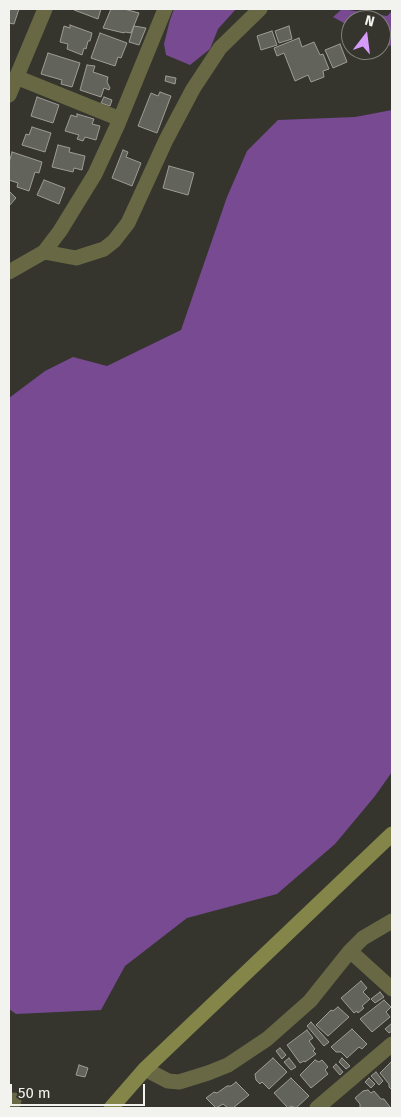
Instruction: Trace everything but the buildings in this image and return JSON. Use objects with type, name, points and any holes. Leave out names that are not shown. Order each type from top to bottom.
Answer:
[{"type":"street","points":[[9,95],[45,9]]},
{"type":"street","points":[[9,272],[44,252],[60,231],[94,174],[120,119],[165,9]]},
{"type":"street","points":[[44,252],[76,258],[104,250],[114,241],[128,223],[166,140],[198,81],[220,48],[260,9]]},
{"type":"street","points":[[16,77],[120,119]]},
{"type":"street","points":[[110,1108],[145,1069],[392,834]]},
{"type":"street","points":[[145,1069],[168,1081],[179,1082],[208,1074],[228,1064],[267,1039],[310,1001],[350,950],[363,938],[392,921]]},
{"type":"street","points":[[350,950],[392,989]]},
{"type":"street","points":[[317,1108],[392,1044]]},
{"type":"shaded area","points":[[174,9],[236,9],[218,29],[210,49],[190,65],[166,55],[164,44]]},
{"type":"shaded area","points":[[342,9],[348,10],[341,10],[341,21],[333,17]]},
{"type":"shaded area","points":[[392,11],[392,46],[391,12]]},
{"type":"shaded area","points":[[392,110],[392,772],[375,796],[335,844],[277,894],[187,918],[125,966],[101,1010],[16,1014],[9,1009],[9,398],[45,371],[73,357],[107,366],[181,330],[227,197],[247,151],[278,120],[355,117]]}]
